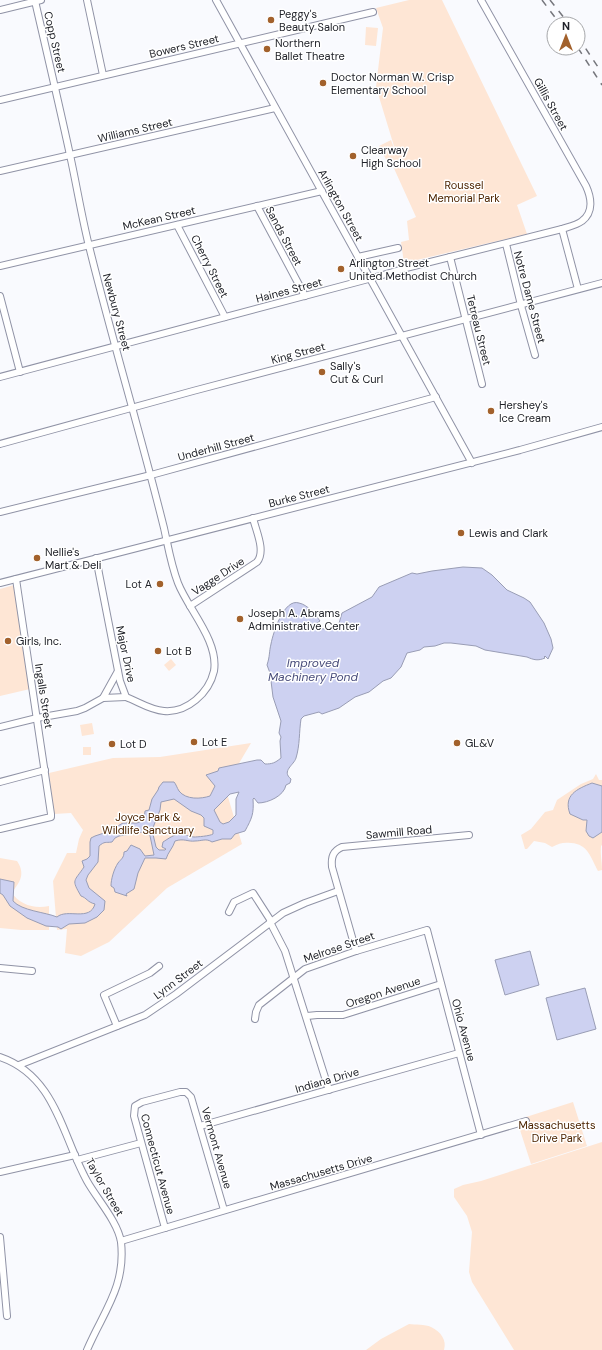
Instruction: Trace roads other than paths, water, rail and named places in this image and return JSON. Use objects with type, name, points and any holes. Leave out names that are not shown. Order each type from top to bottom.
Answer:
[{"type":"street","points":[[87,0],[103,75]]},
{"type":"street","name":"Arlington Street","points":[[216,0],[472,463]]},
{"type":"street","name":"Gillis Street","points":[[481,0],[586,186],[591,204],[583,221]]},
{"type":"street","points":[[0,10],[38,1]]},
{"type":"street","name":"Copp Street","points":[[38,1],[55,86]]},
{"type":"street","name":"Bowers Street","points":[[0,100],[373,12]]},
{"type":"street","name":"Newbury Street","points":[[55,86],[88,245],[151,475],[167,540]]},
{"type":"street","name":"Williams Street","points":[[0,171],[275,108]]},
{"type":"street","name":"McKean Street","points":[[0,266],[322,191]]},
{"type":"street","name":"Sands Street","points":[[257,206],[305,296]]},
{"type":"street","name":"Haines Street","points":[[0,377],[370,279],[397,270],[506,244],[562,229],[583,221]]},
{"type":"street","name":"Cherry Street","points":[[177,225],[225,317]]},
{"type":"street","points":[[562,229],[578,289]]},
{"type":"street","name":"Notre Dame Street","points":[[506,244],[535,355]]},
{"type":"street","points":[[358,256],[398,248]]},
{"type":"street","name":"Tetreau Street","points":[[450,257],[482,384]]},
{"type":"street","name":"King Street","points":[[0,444],[602,282]]},
{"type":"street","points":[[0,296],[2,310],[20,372]]},
{"type":"street","name":"Underhill Street","points":[[0,512],[151,475],[436,397]]},
{"type":"street","name":"Burke Street","points":[[0,583],[472,463],[602,427]]},
{"type":"street","name":"Vagge Drive","points":[[190,606],[260,559],[260,549],[253,518]]},
{"type":"street","name":"Major Drive","points":[[96,558],[121,686],[126,697],[147,707],[170,711],[188,705],[198,698],[206,689],[214,672],[213,653],[207,637],[178,584],[167,540]]},
{"type":"street","name":"Ingalls Street","points":[[0,829],[51,817],[38,718],[16,579]]},
{"type":"street","points":[[103,698],[118,672]]},
{"type":"street","points":[[0,728],[38,718],[78,711],[103,698],[126,697]]},
{"type":"street","points":[[0,782],[45,770]]},
{"type":"street","name":"Sawmill Road","points":[[338,891],[331,860],[336,850],[342,847],[469,835]]},
{"type":"street","points":[[338,891],[356,951]]},
{"type":"street","name":"Lynn Street","points":[[19,1066],[140,1017],[161,1004],[270,922],[293,908],[338,891]]},
{"type":"street","points":[[229,912],[234,902],[252,893],[270,922],[285,951],[329,1090]]},
{"type":"street","name":"Melrose Street","points":[[255,1019],[259,1005],[305,969],[356,951],[427,930]]},
{"type":"street","name":"Ohio Avenue","points":[[427,930],[481,1135]]},
{"type":"street","points":[[117,1026],[104,995],[150,973],[159,966]]},
{"type":"street","points":[[0,968],[32,971]]},
{"type":"street","name":"Oregon Avenue","points":[[306,1016],[343,1015],[441,984]]},
{"type":"street","name":"Indiana Drive","points":[[200,1126],[459,1053]]},
{"type":"street","name":"Taylor Street","points":[[0,1057],[19,1066],[33,1077],[49,1097],[63,1125],[76,1158],[91,1188],[114,1224],[121,1241],[118,1282],[112,1300],[87,1350]]},
{"type":"street","name":"Connecticut Avenue","points":[[165,1228],[134,1116],[135,1106],[142,1102],[180,1092],[188,1094]]},
{"type":"street","name":"Vermont Avenue","points":[[188,1094],[192,1099],[224,1210]]},
{"type":"street","name":"Massachusetts Drive","points":[[121,1241],[526,1121]]},
{"type":"street","points":[[0,1172],[76,1158],[141,1143]]},
{"type":"street","points":[[0,1237],[7,1316]]},
{"type":"water","name":"Improved Machinery Pond","points":[[463,567],[482,568],[492,575],[507,590],[530,602],[544,623],[551,639],[553,648],[548,659],[545,656],[545,658],[538,660],[485,650],[476,646],[451,643],[424,647],[420,650],[407,653],[401,667],[391,678],[383,681],[369,692],[355,697],[339,708],[322,714],[319,712],[304,716],[301,719],[296,758],[287,773],[291,779],[290,783],[286,785],[285,789],[279,796],[271,800],[258,803],[254,798],[253,799],[252,816],[245,831],[235,834],[231,839],[222,839],[212,842],[206,840],[175,841],[166,859],[145,858],[138,873],[134,889],[126,894],[127,896],[115,892],[114,888],[111,886],[114,871],[123,857],[124,852],[127,851],[131,845],[140,849],[145,856],[154,855],[149,831],[119,836],[112,842],[103,843],[99,846],[98,862],[86,880],[89,888],[105,901],[104,910],[97,917],[85,923],[69,924],[61,929],[58,927],[46,926],[27,918],[10,906],[0,893],[0,879],[14,882],[13,901],[22,907],[57,917],[66,914],[83,914],[88,912],[95,904],[81,896],[75,881],[84,867],[82,861],[90,856],[91,838],[107,832],[123,823],[137,823],[144,820],[145,811],[149,810],[152,799],[163,782],[174,782],[179,791],[186,796],[194,798],[206,797],[210,796],[215,786],[206,775],[218,771],[219,768],[257,760],[261,760],[265,764],[270,764],[281,758],[281,737],[279,733],[281,721],[273,697],[270,673],[267,665],[272,639],[277,625],[284,611],[289,606],[294,603],[299,603],[305,606],[314,613],[320,621],[317,623],[317,628],[333,629],[338,627],[342,613],[372,597],[379,587],[412,573],[417,574]],"holes":[[[239,792],[236,799],[236,815],[229,822],[223,824],[220,822],[214,810],[230,794]],[[174,799],[191,811],[201,815],[204,818],[204,826],[213,830],[213,834],[194,837],[178,834],[163,842],[162,847],[166,849],[165,850],[159,850],[156,847],[152,830],[160,810],[161,802]]]},
{"type":"water","points":[[592,783],[602,786],[602,832],[593,838],[589,836],[586,831],[587,820],[583,820],[570,814],[568,807],[570,797],[577,790]]},
{"type":"water","points":[[530,951],[539,985],[505,995],[495,960]]},
{"type":"water","points":[[585,988],[596,1029],[557,1040],[546,998]]},
{"type":"railway","points":[[542,0],[554,16]]},
{"type":"railway","points":[[550,0],[563,16]]},
{"type":"railway","points":[[586,49],[600,70]]},
{"type":"railway","points":[[583,56],[602,85]]},
{"type":"place","name":"Peggy's Beauty Salon","points":[[271,20]]},
{"type":"place","name":"Northern Ballet Theatre","points":[[267,49]]},
{"type":"place","name":"Doctor Norman W. Crisp Elementary School","points":[[323,83]]},
{"type":"place","name":"Clearway High School","points":[[353,156]]},
{"type":"place","name":"Arlington Street United Methodist Church","points":[[341,269]]},
{"type":"place","name":"Sally's Cut & Curl","points":[[322,372]]},
{"type":"place","name":"Hershey's Ice Cream","points":[[491,411]]},
{"type":"place","name":"Lewis and Clark","points":[[461,533]]},
{"type":"place","name":"Nellie's Mart & Deli","points":[[37,558]]},
{"type":"place","name":"Lot A","points":[[160,584]]},
{"type":"place","name":"Joseph A. Abrams Administrative Center","points":[[240,619]]},
{"type":"place","name":"Girls, Inc.","points":[[8,641]]},
{"type":"place","name":"Lot B","points":[[158,651]]},
{"type":"place","name":"Lot E","points":[[194,742]]},
{"type":"place","name":"GL&V","points":[[457,743]]},
{"type":"place","name":"Lot D","points":[[112,744]]},
{"type":"park label","name":"Roussel Memorial Park","points":[[464,191]]},
{"type":"park label","name":"Joyce Park & Wildlife Sanctuary","points":[[148,823]]},
{"type":"park label","name":"Massachusetts Drive Park","points":[[557,1131]]}]
